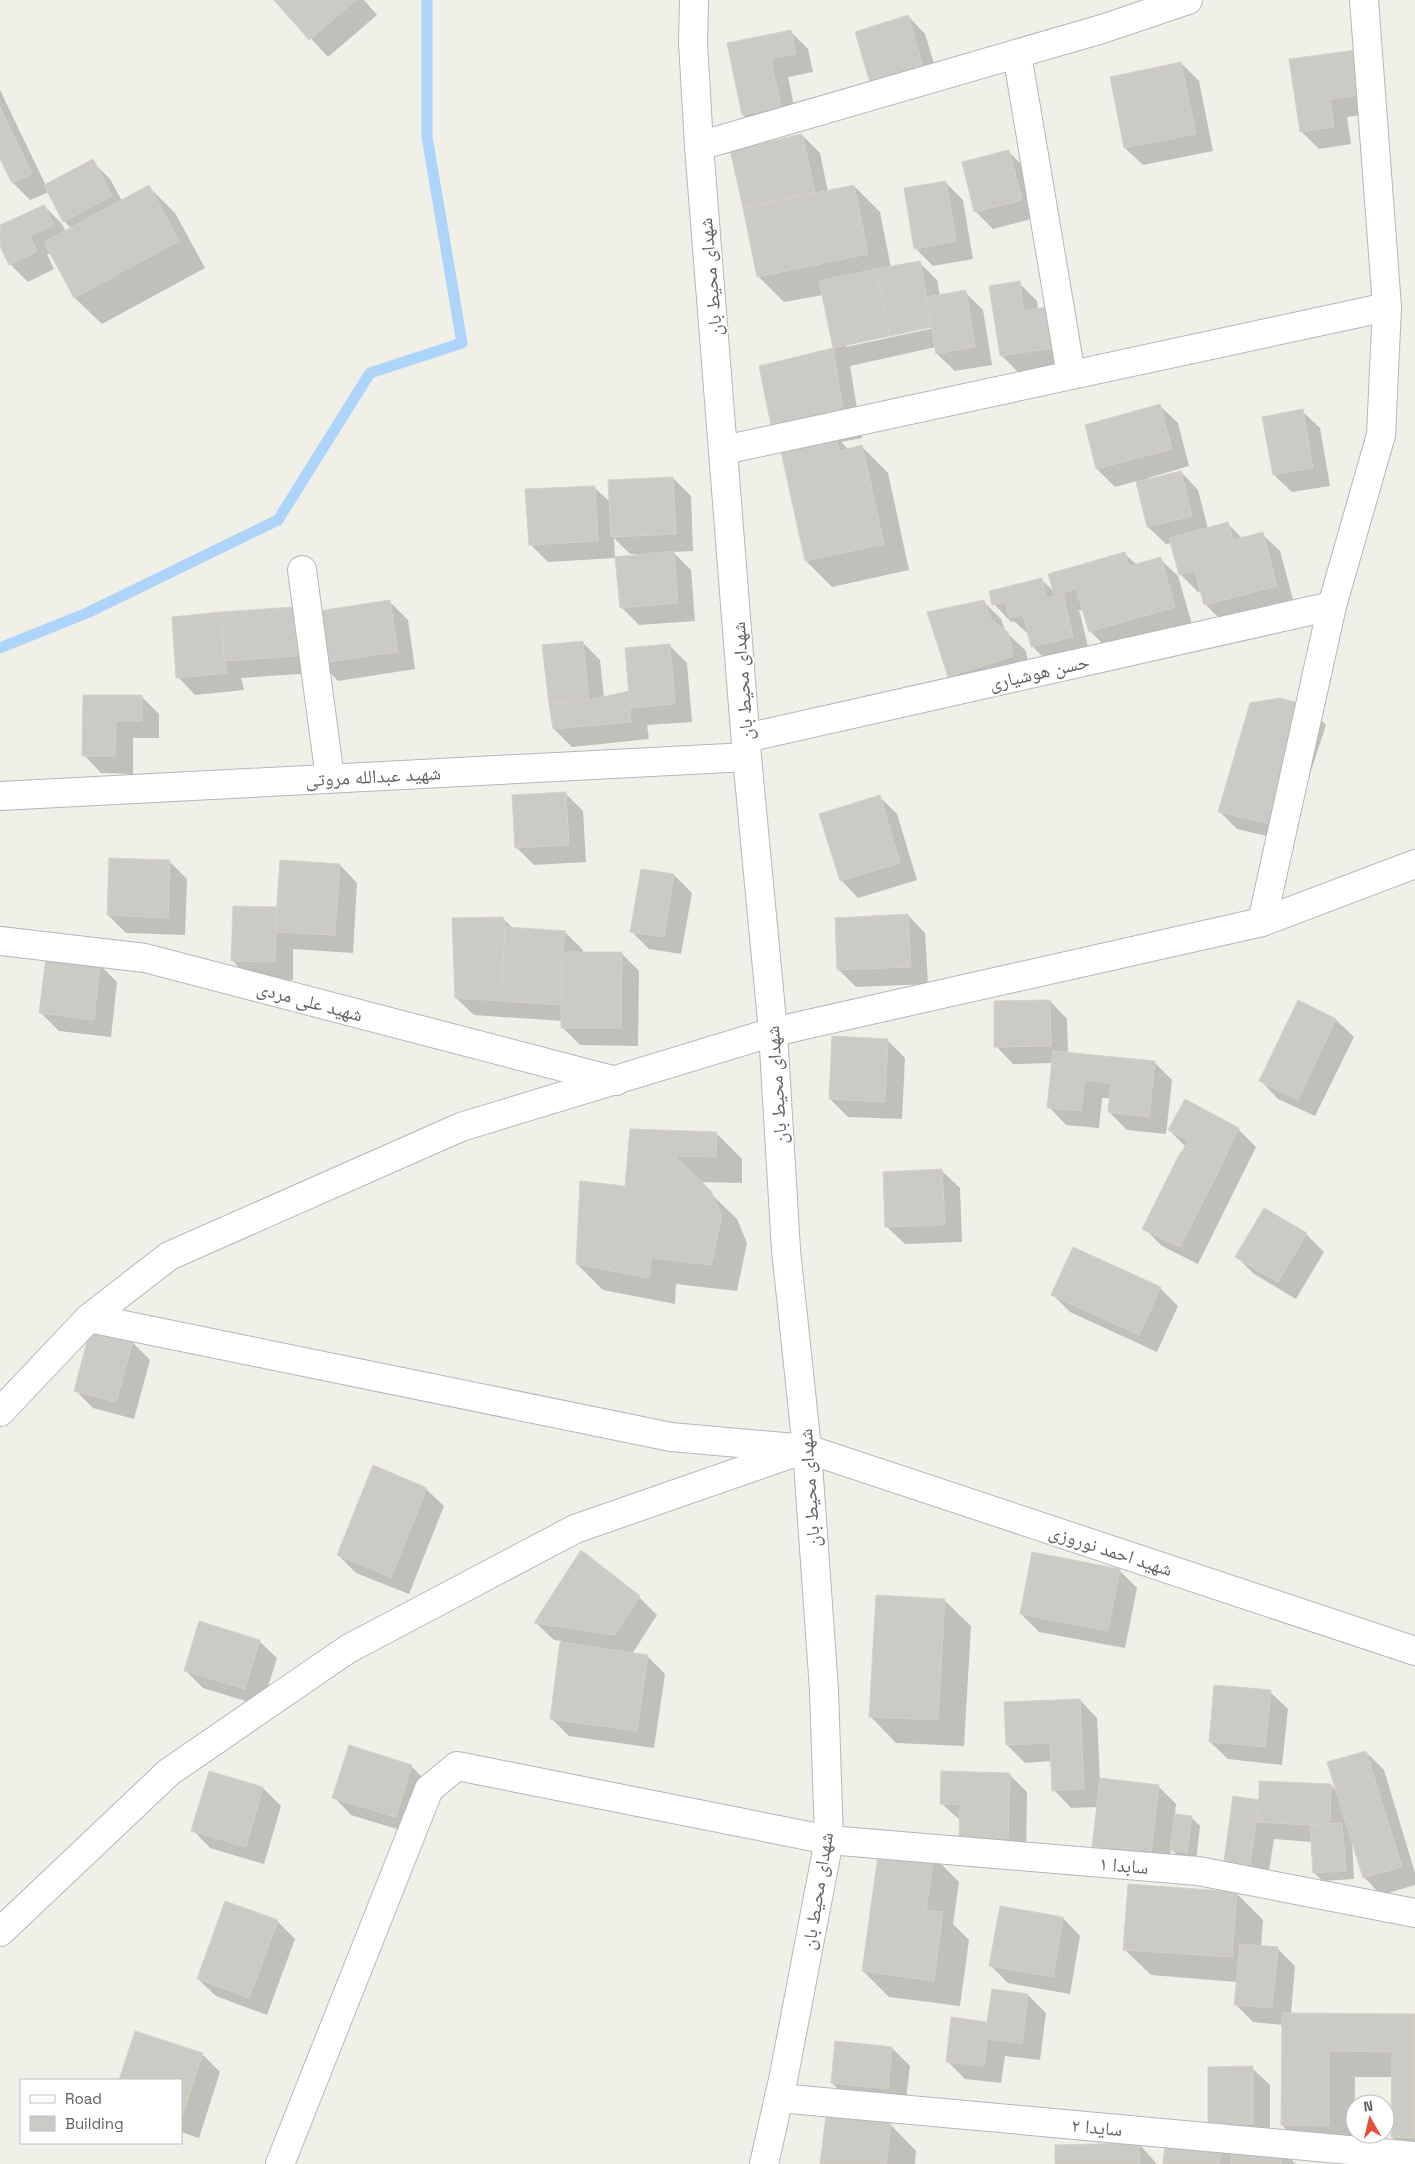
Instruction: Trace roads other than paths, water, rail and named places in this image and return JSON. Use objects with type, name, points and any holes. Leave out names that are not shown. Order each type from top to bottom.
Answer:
[{"type":"street","name":"شهدای محیط بان","points":[[694,0],[693,42],[699,146],[747,747],[773,1032],[786,1250],[807,1449],[824,1690],[829,1840],[779,2098],[764,2164]]},
{"type":"street","points":[[699,146],[1102,29],[1188,0]]},
{"type":"street","points":[[1262,922],[1332,606],[1381,435],[1387,307],[1364,0]]},
{"type":"street","points":[[1017,54],[1071,375]]},
{"type":"street","points":[[724,450],[1387,307]]},
{"type":"street","points":[[302,570],[330,778]]},
{"type":"street","name":"حسن هوشیاری","points":[[747,747],[1332,606]]},
{"type":"street","name":"شهید عبدالله مروتی","points":[[0,796],[330,778],[747,747]]},
{"type":"street","points":[[0,1412],[89,1318],[169,1256],[461,1127],[773,1032],[1262,922],[1415,864]]},
{"type":"street","name":"شهید علی مردی","points":[[0,942],[145,958],[616,1081]]},
{"type":"street","name":"شهید احمد نوروزی","points":[[89,1318],[671,1437],[807,1449],[1415,1651]]},
{"type":"street","points":[[0,1932],[169,1772],[348,1649],[575,1529],[807,1449]]},
{"type":"street","name":"سابدا ۱","points":[[280,2164],[430,1789],[457,1766],[829,1840],[1198,1871],[1415,1913]]},
{"type":"street","name":"سایدا ۲","points":[[779,2098],[1415,2156]]},
{"type":"waterway","points":[[0,648],[87,613],[278,520],[370,373],[462,343],[427,137],[427,0]]}]
